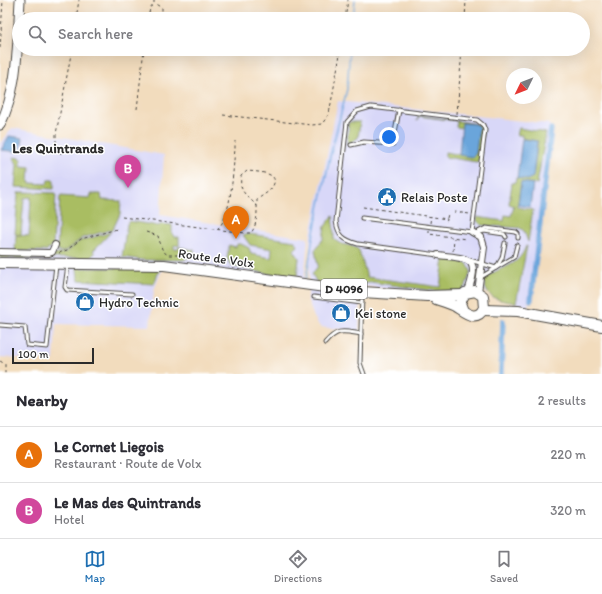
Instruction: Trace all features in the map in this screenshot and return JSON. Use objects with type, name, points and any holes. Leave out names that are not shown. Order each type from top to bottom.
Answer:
[{"type":"main road","points":[[19,12],[20,0]]},
{"type":"main road","points":[[0,125],[8,105],[13,86],[16,56]]},
{"type":"main road","name":"Route de Volx","points":[[0,263],[164,264],[362,292],[427,296],[473,294],[518,311]]},
{"type":"main road","points":[[463,311],[460,303],[473,294],[483,310]]},
{"type":"main road","name":"Route de Volx","points":[[427,296],[449,304],[473,316],[483,310],[518,311],[602,326]]},
{"type":"street","points":[[473,294],[481,277],[484,244],[481,237],[474,233]]},
{"type":"street","points":[[0,252],[52,252],[55,246]]},
{"type":"street","points":[[438,255],[466,259],[473,266],[473,294]]},
{"type":"lane","points":[[438,255],[371,246],[344,239],[337,229],[337,209],[346,124],[353,114],[363,108],[399,110],[456,116],[477,120],[484,128],[474,213],[474,233]]},
{"type":"lane","points":[[351,145],[364,142],[393,144],[399,110]]},
{"type":"lane","points":[[362,218],[474,233],[484,231],[504,234],[506,237]]},
{"type":"lane","points":[[474,233],[486,228],[516,232],[518,234],[518,238]]},
{"type":"lane","points":[[496,268],[502,258],[505,244]]},
{"type":"lane","points":[[481,277],[514,257],[517,245]]},
{"type":"lane","points":[[466,259],[496,268]]},
{"type":"lane","points":[[0,326],[24,327],[27,345],[47,347],[56,263]]},
{"type":"lane","points":[[68,263],[67,290],[132,294]]},
{"type":"lane","points":[[362,292],[360,363],[364,374]]},
{"type":"lane","points":[[314,297],[362,303]]},
{"type":"lane","points":[[325,343],[331,336],[340,331],[361,334]]},
{"type":"path","points":[[0,48],[2,0]]},
{"type":"path","points":[[77,12],[78,0]]},
{"type":"path","points":[[149,12],[154,0]]},
{"type":"path","points":[[346,12],[348,0]]},
{"type":"path","points":[[465,12],[466,0]]},
{"type":"path","points":[[154,3],[162,8],[162,12]]},
{"type":"path","points":[[61,154],[56,143],[56,134],[71,56]]},
{"type":"path","points":[[137,109],[143,56]]},
{"type":"path","points":[[456,116],[461,56]]},
{"type":"path","points":[[223,116],[312,125],[322,124],[329,114],[340,57]]},
{"type":"path","points":[[216,229],[223,223],[227,211],[236,149],[235,141]]},
{"type":"path","points":[[122,217],[251,233],[255,228],[257,206],[257,200],[272,187],[274,179],[272,174],[267,172],[247,171],[241,176],[241,190],[257,206]]},
{"type":"path","points":[[363,207],[447,219]]},
{"type":"path","points":[[454,212],[474,213]]},
{"type":"path","points":[[446,229],[448,214]]},
{"type":"path","points":[[52,252],[65,252],[81,239],[117,229]]},
{"type":"path","points":[[146,232],[158,236],[162,249],[167,255],[197,255]]},
{"type":"path","points":[[452,257],[454,237]]},
{"type":"path","points":[[0,361],[5,364],[5,374]]},
{"type":"shaded area","points":[[338,101],[550,124],[528,307],[495,299],[481,289],[434,295],[363,286],[309,283],[310,239]]},
{"type":"shaded area","points":[[12,128],[164,155],[160,215],[308,238],[304,281],[164,265],[154,290],[150,326],[56,324],[54,360],[0,357],[0,145]]},
{"type":"shaded area","points":[[308,288],[354,296],[360,305],[359,331],[320,327],[314,317],[308,301]]},
{"type":"green space","points":[[419,115],[479,124],[483,130],[479,160],[477,162],[445,157],[445,152],[473,157],[476,153],[479,127],[475,124],[462,122],[462,128],[456,127],[457,121],[419,116],[417,121]]},
{"type":"green space","points":[[349,122],[360,122],[358,138],[347,144]]},
{"type":"green space","points":[[519,128],[546,133],[537,184],[521,182],[517,207],[533,210],[528,242],[524,231],[520,228],[481,225],[477,221],[477,217],[504,221],[505,215],[511,216],[514,206],[509,204],[512,183],[515,183],[516,178],[527,180],[533,177],[538,141],[522,138],[522,135],[517,135]]},
{"type":"green space","points":[[13,157],[21,158],[21,166],[30,167],[29,183],[47,184],[48,180],[54,180],[54,189],[15,187],[17,164]]},
{"type":"green space","points":[[18,193],[56,193],[53,245],[46,251],[15,251],[16,235],[29,236],[31,197],[24,198],[21,235],[15,234]]},
{"type":"green space","points":[[91,194],[101,194],[102,200],[121,201],[120,214],[113,229],[82,238],[65,251],[60,252],[57,250],[60,196],[90,198]]},
{"type":"green space","points":[[333,216],[334,239],[340,243],[353,246],[359,250],[367,277],[440,287],[444,259],[467,263],[471,271],[466,286],[461,291],[434,291],[371,282],[357,286],[317,283],[312,274],[318,266],[315,250],[323,239],[325,226]]},
{"type":"green space","points":[[129,221],[159,226],[161,224],[172,225],[172,234],[175,237],[179,237],[179,246],[174,245],[174,249],[178,249],[179,247],[194,250],[194,254],[184,260],[143,260],[122,257],[127,224]]},
{"type":"green space","points":[[111,232],[93,251],[95,253],[90,258],[0,258],[0,254],[54,255],[67,252],[80,241]]},
{"type":"green space","points":[[250,234],[295,241],[298,246],[294,250],[299,258],[297,276],[283,277],[231,266],[227,258],[229,245],[236,247],[237,244],[241,244],[249,248],[251,254],[271,258],[272,249],[250,245],[243,235]]},
{"type":"green space","points":[[526,246],[516,303],[504,301],[490,295],[485,286],[484,279],[513,263],[523,253]]},
{"type":"green space","points":[[77,268],[160,268],[154,284],[78,280]]},
{"type":"water","points":[[462,123],[475,124],[479,127],[476,153],[472,157],[459,155]]},
{"type":"water","points":[[9,136],[23,138],[20,152],[1,150]]},
{"type":"water","points":[[522,139],[537,141],[533,177],[527,180],[517,178]]},
{"type":"water","points":[[521,182],[533,184],[530,207],[518,205]]},
{"type":"waterway","points":[[354,12],[355,0]]},
{"type":"waterway","points":[[306,279],[313,237],[330,157],[347,89],[349,56]]},
{"type":"waterway","points":[[531,300],[551,129]]},
{"type":"waterway","points":[[501,374],[503,321]]},
{"type":"place","name":"Le Mas des Quintrands","points":[[128,188]]},
{"type":"place","name":"Relais Poste","points":[[387,197]]},
{"type":"place","name":"Le Cornet Liegois","points":[[236,239]]},
{"type":"place","name":"Hydro Technic","points":[[85,302]]},
{"type":"place","name":"Kei stone","points":[[341,313]]},
{"type":"district","name":"Les Quintrands","points":[[58,148]]}]
